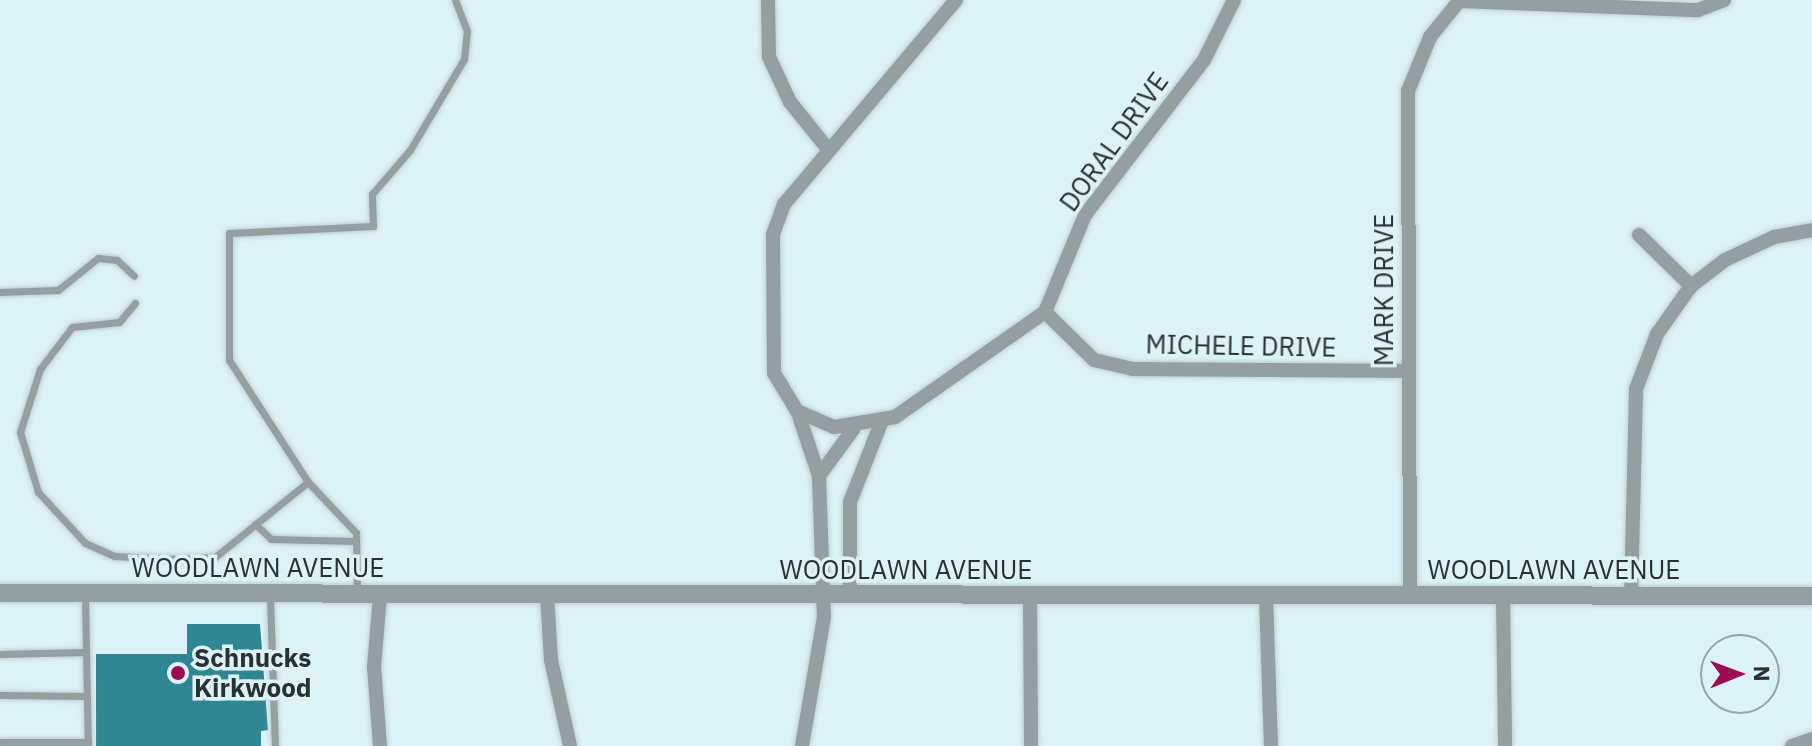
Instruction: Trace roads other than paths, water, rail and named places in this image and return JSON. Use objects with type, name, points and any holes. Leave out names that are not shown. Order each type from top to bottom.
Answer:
[{"type":"street","points":[[768,0],[769,57],[790,102],[827,148]]},
{"type":"street","points":[[802,746],[823,640],[819,476],[797,411],[774,373],[769,264],[784,204],[827,148],[956,0]]},
{"type":"street","name":"DORAL DRIVE","points":[[1045,312],[1085,215],[1204,60],[1234,0]]},
{"type":"street","points":[[1460,0],[1698,10],[1724,0]]},
{"type":"street","name":"MARK DRIVE","points":[[1410,596],[1408,91],[1430,37],[1460,0]]},
{"type":"street","points":[[1631,596],[1636,389],[1657,334],[1691,286],[1725,260],[1774,237],[1812,230]]},
{"type":"street","points":[[1639,235],[1691,286]]},
{"type":"street","points":[[797,411],[854,428],[881,423],[954,381],[1045,312]]},
{"type":"street","name":"MICHELE DRIVE","points":[[1045,312],[1094,360],[1132,369],[1408,371]]},
{"type":"street","points":[[850,596],[850,502],[881,423]]},
{"type":"street","points":[[819,476],[854,428]]},
{"type":"street","name":"WOODLAWN AVENUE","points":[[0,593],[1812,596]]},
{"type":"street","points":[[380,595],[374,667],[380,746]]},
{"type":"street","points":[[547,595],[551,660],[570,746]]},
{"type":"street","points":[[1030,596],[1031,746]]},
{"type":"street","points":[[1266,596],[1271,746]]},
{"type":"street","points":[[1503,596],[1505,746]]},
{"type":"street","points":[[1792,746],[1812,739]]},
{"type":"lane","points":[[357,595],[356,541],[308,482],[229,360],[229,233],[373,226],[372,194],[410,150],[452,74],[464,59],[467,31],[455,0]]},
{"type":"lane","points":[[0,292],[58,290],[98,258],[117,260],[134,276]]},
{"type":"lane","points":[[135,303],[119,322],[72,327],[40,369],[20,432],[38,492],[85,543],[114,556],[215,557],[308,482]]},
{"type":"lane","points":[[255,524],[271,539],[356,541]]},
{"type":"lane","points":[[0,742],[88,744],[85,593]]},
{"type":"lane","points":[[270,594],[275,746]]},
{"type":"lane","points":[[0,654],[86,652]]},
{"type":"lane","points":[[0,695],[87,696]]},
{"type":"place","name":"Schnucks Kirkwood","points":[[178,673]]}]
